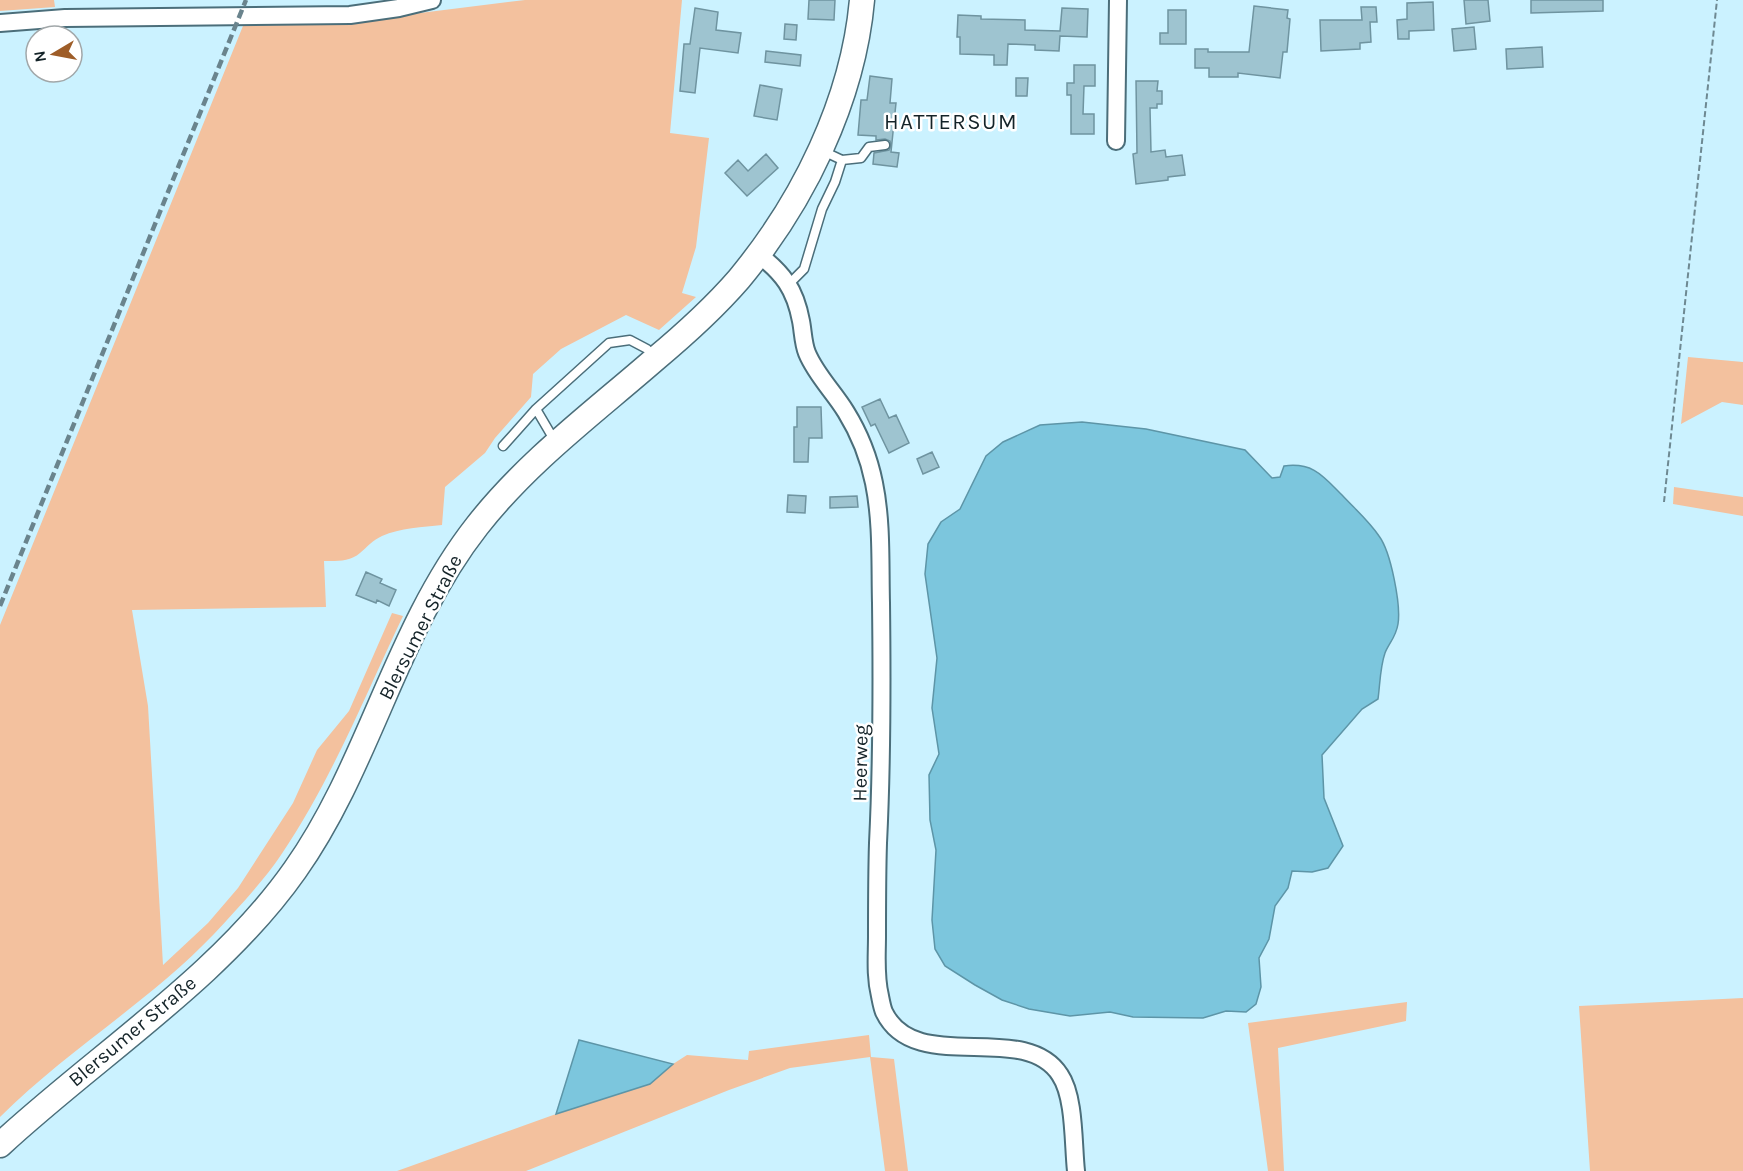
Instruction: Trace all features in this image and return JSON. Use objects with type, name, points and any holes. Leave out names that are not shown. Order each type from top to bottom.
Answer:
[{"type":"main road","name":"Blersumer Straße","points":[[0,1145],[184,987],[246,930],[266,909],[296,870],[321,830],[435,589],[480,522],[518,478],[716,303],[758,254],[802,186],[820,149],[847,76],[861,16],[862,0]]},
{"type":"street","points":[[0,23],[65,18],[350,15],[432,0]]},
{"type":"street","points":[[1116,141],[1118,0]]},
{"type":"street","name":"Heerweg","points":[[758,254],[776,267],[789,284],[800,317],[806,351],[818,374],[846,412],[865,450],[874,482],[879,520],[882,669],[877,870],[877,984],[884,1012],[896,1028],[913,1039],[939,1045],[1033,1053],[1050,1063],[1061,1076],[1069,1100],[1076,1171]]},
{"type":"lane","points":[[820,149],[842,160],[861,158],[869,147],[885,145]]},
{"type":"lane","points":[[789,284],[804,270],[822,209],[835,182],[842,160]]},
{"type":"lane","points":[[503,446],[536,409],[609,344],[630,340],[648,349],[656,358]]},
{"type":"lane","points":[[536,409],[556,443]]},
{"type":"path","points":[[1664,502],[1717,0]]},
{"type":"shaded area","points":[[0,0],[54,0],[55,7],[0,11]]},
{"type":"shaded area","points":[[525,0],[682,0],[670,133],[709,138],[696,247],[682,293],[696,297],[659,330],[626,315],[561,349],[533,374],[531,397],[485,453],[445,487],[442,525],[389,533],[352,558],[324,561],[326,607],[132,610],[148,706],[163,965],[208,923],[238,888],[293,803],[317,750],[349,711],[392,613],[403,616],[332,768],[299,827],[266,876],[189,959],[52,1070],[0,1117],[0,625],[245,21],[348,22]]},
{"type":"shaded area","points":[[1688,357],[1743,362],[1743,405],[1722,402],[1681,424]]},
{"type":"shaded area","points":[[1674,487],[1743,497],[1743,516],[1673,504]]},
{"type":"shaded area","points":[[1743,998],[1743,1171],[1590,1171],[1579,1006]]},
{"type":"shaded area","points":[[1407,1002],[1406,1021],[1278,1048],[1284,1171],[1268,1171],[1248,1023]]},
{"type":"shaded area","points":[[869,1035],[871,1057],[894,1059],[908,1171],[885,1171],[870,1057],[790,1068],[526,1171],[397,1171],[556,1114],[650,1084],[687,1055],[748,1060],[749,1051]]},
{"type":"water","points":[[1082,422],[1146,429],[1245,450],[1272,478],[1280,477],[1284,466],[1310,468],[1329,482],[1371,525],[1383,544],[1391,566],[1399,615],[1396,633],[1383,658],[1378,699],[1362,709],[1322,755],[1324,798],[1343,846],[1328,868],[1312,872],[1292,871],[1288,888],[1275,906],[1269,939],[1259,958],[1261,987],[1256,1004],[1246,1012],[1226,1011],[1203,1018],[1133,1017],[1110,1012],[1070,1016],[1029,1009],[1002,1000],[945,966],[935,949],[932,920],[936,850],[930,820],[929,775],[939,754],[932,708],[937,658],[925,574],[928,544],[941,522],[960,509],[986,456],[1003,442],[1040,425]]},
{"type":"water","points":[[579,1040],[673,1064],[650,1084],[556,1114]]},
{"type":"building","points":[[809,0],[835,0],[834,20],[808,19]]},
{"type":"building","points":[[1464,0],[1488,0],[1490,21],[1466,24]]},
{"type":"building","points":[[1531,0],[1603,0],[1603,11],[1531,13]]},
{"type":"building","points":[[1433,2],[1434,30],[1409,31],[1409,39],[1398,39],[1397,20],[1407,19],[1407,3]]},
{"type":"building","points":[[1254,6],[1288,10],[1287,18],[1290,19],[1287,52],[1283,52],[1280,78],[1238,73],[1238,77],[1209,77],[1209,68],[1195,68],[1195,49],[1208,49],[1208,52],[1249,52]]},
{"type":"building","points":[[1361,7],[1376,7],[1377,22],[1370,22],[1371,42],[1360,43],[1360,49],[1321,51],[1320,20],[1362,20]]},
{"type":"building","points":[[695,8],[718,12],[716,30],[741,33],[738,53],[700,48],[695,93],[680,91],[684,44],[690,44]]},
{"type":"building","points":[[1062,8],[1088,9],[1087,37],[1060,36],[1059,51],[1035,50],[1035,45],[1008,44],[1007,65],[994,65],[994,55],[960,54],[960,37],[957,37],[958,15],[981,16],[981,19],[1025,20],[1025,30],[1060,31]]},
{"type":"building","points":[[1168,10],[1186,10],[1186,44],[1160,44],[1160,33],[1168,33]]},
{"type":"building","points":[[785,24],[797,25],[796,40],[784,39]]},
{"type":"building","points":[[1474,27],[1476,49],[1454,51],[1452,29]]},
{"type":"building","points":[[1542,47],[1543,67],[1507,69],[1506,49]]},
{"type":"building","points":[[766,51],[801,55],[800,66],[765,62]]},
{"type":"building","points":[[1074,65],[1095,65],[1095,86],[1084,86],[1083,114],[1094,114],[1094,134],[1071,134],[1071,95],[1067,95],[1067,83],[1074,83]]},
{"type":"building","points":[[870,76],[892,79],[890,103],[896,103],[891,152],[899,153],[897,167],[873,164],[874,153],[889,150],[890,141],[876,140],[876,136],[858,135],[861,100],[867,100]]},
{"type":"building","points":[[1016,78],[1028,78],[1027,96],[1016,96]]},
{"type":"building","points":[[1136,81],[1158,81],[1157,91],[1162,91],[1162,104],[1157,104],[1157,108],[1150,108],[1151,152],[1165,150],[1166,157],[1182,155],[1185,175],[1168,177],[1168,180],[1136,184],[1133,154],[1137,153]]},
{"type":"building","points":[[760,85],[782,89],[777,120],[754,116]]},
{"type":"building","points":[[766,154],[778,168],[747,196],[725,173],[738,160],[748,171]]},
{"type":"building","points":[[880,399],[889,418],[896,415],[909,443],[889,453],[875,424],[871,426],[862,407]]},
{"type":"building","points":[[797,407],[821,407],[822,438],[809,438],[808,462],[794,462],[794,427],[797,427]]},
{"type":"building","points":[[932,452],[939,467],[923,474],[917,459]]},
{"type":"building","points":[[788,495],[806,496],[805,513],[787,512]]},
{"type":"building","points":[[857,496],[858,507],[830,508],[830,497]]},
{"type":"building","points":[[366,572],[382,579],[380,583],[396,590],[389,606],[377,600],[376,603],[356,595]]},
{"type":"railway","points":[[0,606],[246,0]]},
{"type":"district","name":"HATTERSUM","points":[[951,121]]}]
